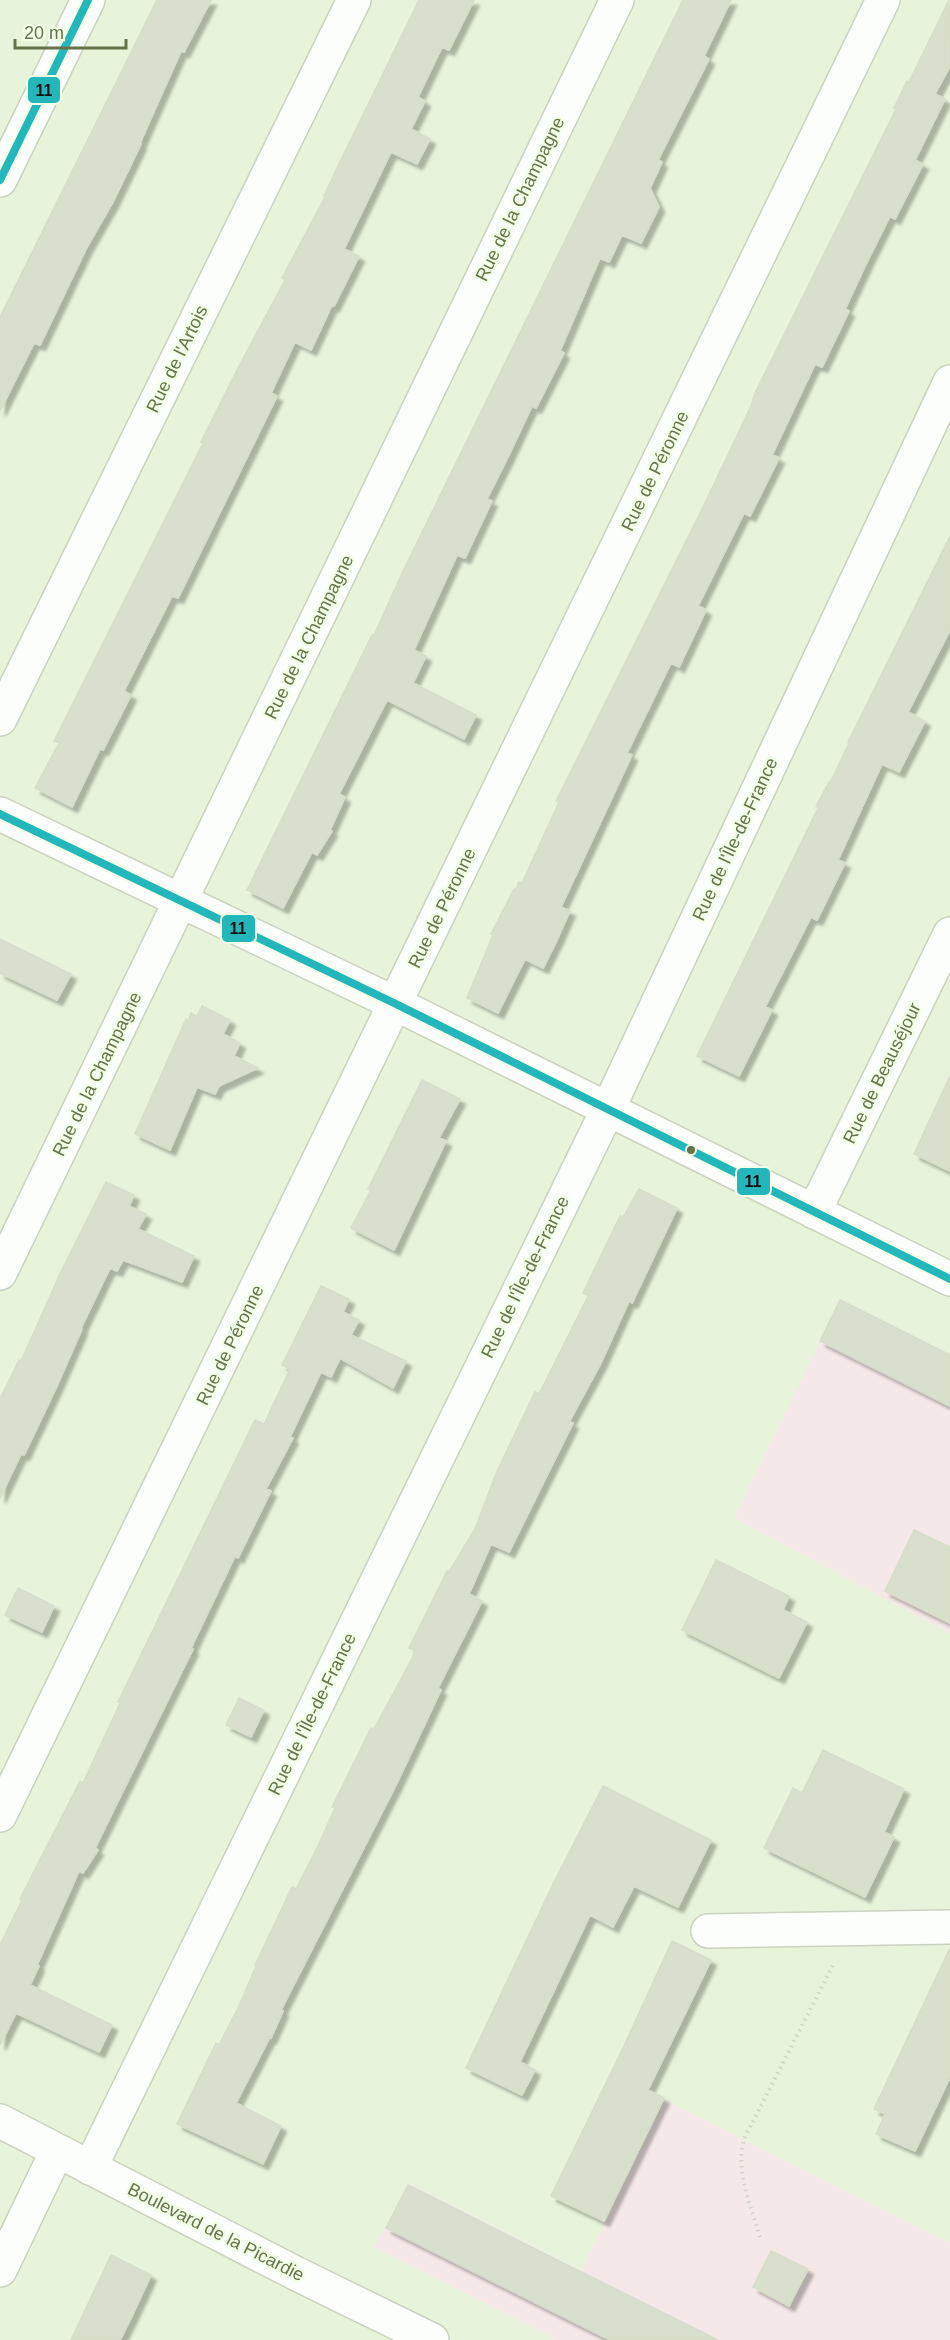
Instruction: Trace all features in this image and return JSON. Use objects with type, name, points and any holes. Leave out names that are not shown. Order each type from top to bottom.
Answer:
[{"type":"street","points":[[0,180],[88,0]]},
{"type":"street","name":"Rue de l'Artois","points":[[0,719],[354,0]]},
{"type":"street","name":"Rue de la Champagne","points":[[0,1274],[617,0]]},
{"type":"street","name":"Rue de Péronne","points":[[0,1815],[884,0]]},
{"type":"street","name":"Rue de l'Île-de-France","points":[[90,2168],[608,1109],[950,382]]},
{"type":"street","points":[[0,814],[396,1004],[950,1279]]},
{"type":"street","name":"Rue de Beauséjour","points":[[814,1212],[950,934]]},
{"type":"street","points":[[708,1931],[950,1927]]},
{"type":"street","name":"Boulevard de la Picardie","points":[[0,2121],[297,2274],[432,2340]]},
{"type":"street","points":[[0,2270],[57,2151]]},
{"type":"path","points":[[760,2237],[745,2186],[739,2155],[744,2139],[835,1961]]},
{"type":"shaded area","points":[[0,0],[950,0],[950,1354],[840,1300],[734,1518],[950,1633],[950,2243],[665,2101],[582,2271],[409,2183],[375,2246],[557,2340],[0,2340]]},
{"type":"shaded area","points":[[840,1299],[950,1354],[950,1633],[734,1518]]},
{"type":"shaded area","points":[[665,2100],[950,2243],[950,2340],[557,2340],[374,2247],[409,2183],[581,2271]]},
{"type":"building","points":[[157,0],[211,0],[184,52],[181,51],[141,144],[113,202],[87,247],[40,345],[34,343],[0,411],[0,317]]},
{"type":"building","points":[[419,0],[474,0],[449,50],[442,47],[418,97],[425,101],[411,129],[430,139],[417,164],[391,152],[344,249],[359,256],[311,350],[295,342],[271,393],[277,396],[178,598],[172,596],[124,691],[131,695],[103,750],[100,749],[72,807],[35,788],[59,743],[54,741],[240,364],[285,280],[282,278],[325,197]]},
{"type":"building","points":[[683,0],[731,0],[704,56],[709,59],[658,160],[662,162],[650,188],[659,207],[641,243],[622,235],[609,262],[600,258],[560,351],[564,353],[536,408],[532,406],[487,499],[492,501],[465,558],[457,555],[414,650],[426,656],[413,683],[476,715],[464,739],[387,700],[339,794],[345,797],[330,830],[332,831],[317,855],[312,852],[283,908],[247,890],[374,635],[404,569]]},
{"type":"building","points":[[949,0],[950,66],[935,94],[945,99],[915,160],[923,164],[895,219],[890,216],[867,262],[845,309],[849,311],[822,367],[815,364],[772,455],[779,458],[750,516],[744,513],[698,606],[706,610],[679,667],[671,663],[627,753],[632,755],[561,907],[570,911],[543,968],[525,959],[498,1013],[467,998],[493,935],[491,934],[514,889],[519,882],[522,883],[559,802],[556,801],[703,507],[755,393],[896,109],[894,108],[907,81],[909,82]]},
{"type":"building","points":[[950,536],[950,630],[908,712],[925,721],[899,772],[882,764],[838,860],[845,863],[817,920],[811,917],[765,1007],[772,1010],[739,1076],[697,1056],[818,808],[816,806],[831,781]]},
{"type":"building","points":[[0,939],[71,974],[57,1000],[0,973]]},
{"type":"building","points":[[202,1006],[230,1020],[223,1034],[240,1043],[234,1056],[258,1068],[219,1086],[215,1094],[197,1087],[170,1150],[135,1134],[186,1019],[188,1021],[191,1013],[197,1016]]},
{"type":"building","points":[[950,1076],[950,1171],[914,1154]]},
{"type":"building","points":[[422,1080],[460,1099],[439,1138],[446,1141],[394,1250],[351,1228]]},
{"type":"building","points":[[106,1182],[134,1195],[129,1206],[146,1214],[138,1229],[194,1256],[182,1282],[123,1260],[117,1271],[110,1268],[24,1455],[21,1454],[0,1498],[0,1399],[19,1360],[21,1361],[59,1276]]},
{"type":"building","points":[[639,1189],[677,1208],[632,1303],[629,1301],[601,1363],[569,1422],[573,1423],[509,1552],[491,1544],[469,1594],[482,1601],[438,1688],[441,1690],[395,1787],[281,2010],[283,2011],[271,2038],[236,2103],[281,2126],[263,2164],[177,2124],[216,2043],[219,2045],[239,2006],[255,1965],[292,1887],[296,1889],[317,1848],[335,1808],[332,1807],[371,1728],[374,1729],[416,1651],[409,1648],[447,1571],[449,1572],[475,1529],[497,1471],[535,1392],[539,1394],[588,1296],[583,1293],[620,1216],[623,1217]]},
{"type":"building","points":[[321,1286],[349,1299],[343,1312],[359,1320],[351,1335],[406,1361],[393,1388],[340,1358],[331,1377],[321,1372],[290,1437],[293,1438],[266,1489],[271,1491],[238,1558],[235,1556],[191,1648],[193,1649],[95,1848],[98,1850],[83,1873],[79,1871],[37,1965],[39,1966],[30,1985],[112,2025],[99,2052],[16,2013],[0,2045],[0,1945],[22,1900],[20,1899],[80,1781],[83,1783],[120,1703],[118,1702],[255,1420],[264,1424],[290,1369],[282,1365]]},
{"type":"building","points":[[840,1300],[950,1355],[950,1406],[820,1341]]},
{"type":"building","points":[[914,1530],[950,1547],[950,1623],[885,1591]]},
{"type":"building","points":[[716,1560],[789,1596],[783,1610],[807,1622],[779,1678],[682,1630]]},
{"type":"building","points":[[18,1588],[54,1606],[42,1632],[5,1615]]},
{"type":"building","points":[[239,1698],[264,1710],[251,1737],[226,1725]]},
{"type":"building","points":[[823,1750],[904,1789],[884,1832],[894,1837],[865,1897],[764,1848],[793,1788],[802,1793]]},
{"type":"building","points":[[603,1786],[711,1840],[678,1907],[634,1886],[613,1927],[590,1915],[520,2062],[535,2070],[522,2095],[466,2068],[553,1884]]},
{"type":"building","points":[[672,1941],[711,1960],[648,2090],[664,2098],[604,2221],[551,2196]]},
{"type":"building","points":[[950,1948],[950,2077],[915,2151],[876,2134],[885,2114],[874,2109]]},
{"type":"building","points":[[408,2185],[718,2340],[610,2340],[386,2228]]},
{"type":"building","points":[[771,2251],[808,2269],[789,2306],[753,2287]]},
{"type":"building","points":[[111,2255],[151,2275],[132,2316],[120,2340],[71,2340]]},
{"type":"transit line","name":"11","points":[[0,180],[88,0]]},
{"type":"transit line","name":"11","points":[[0,814],[396,1004],[950,1279]]}]
